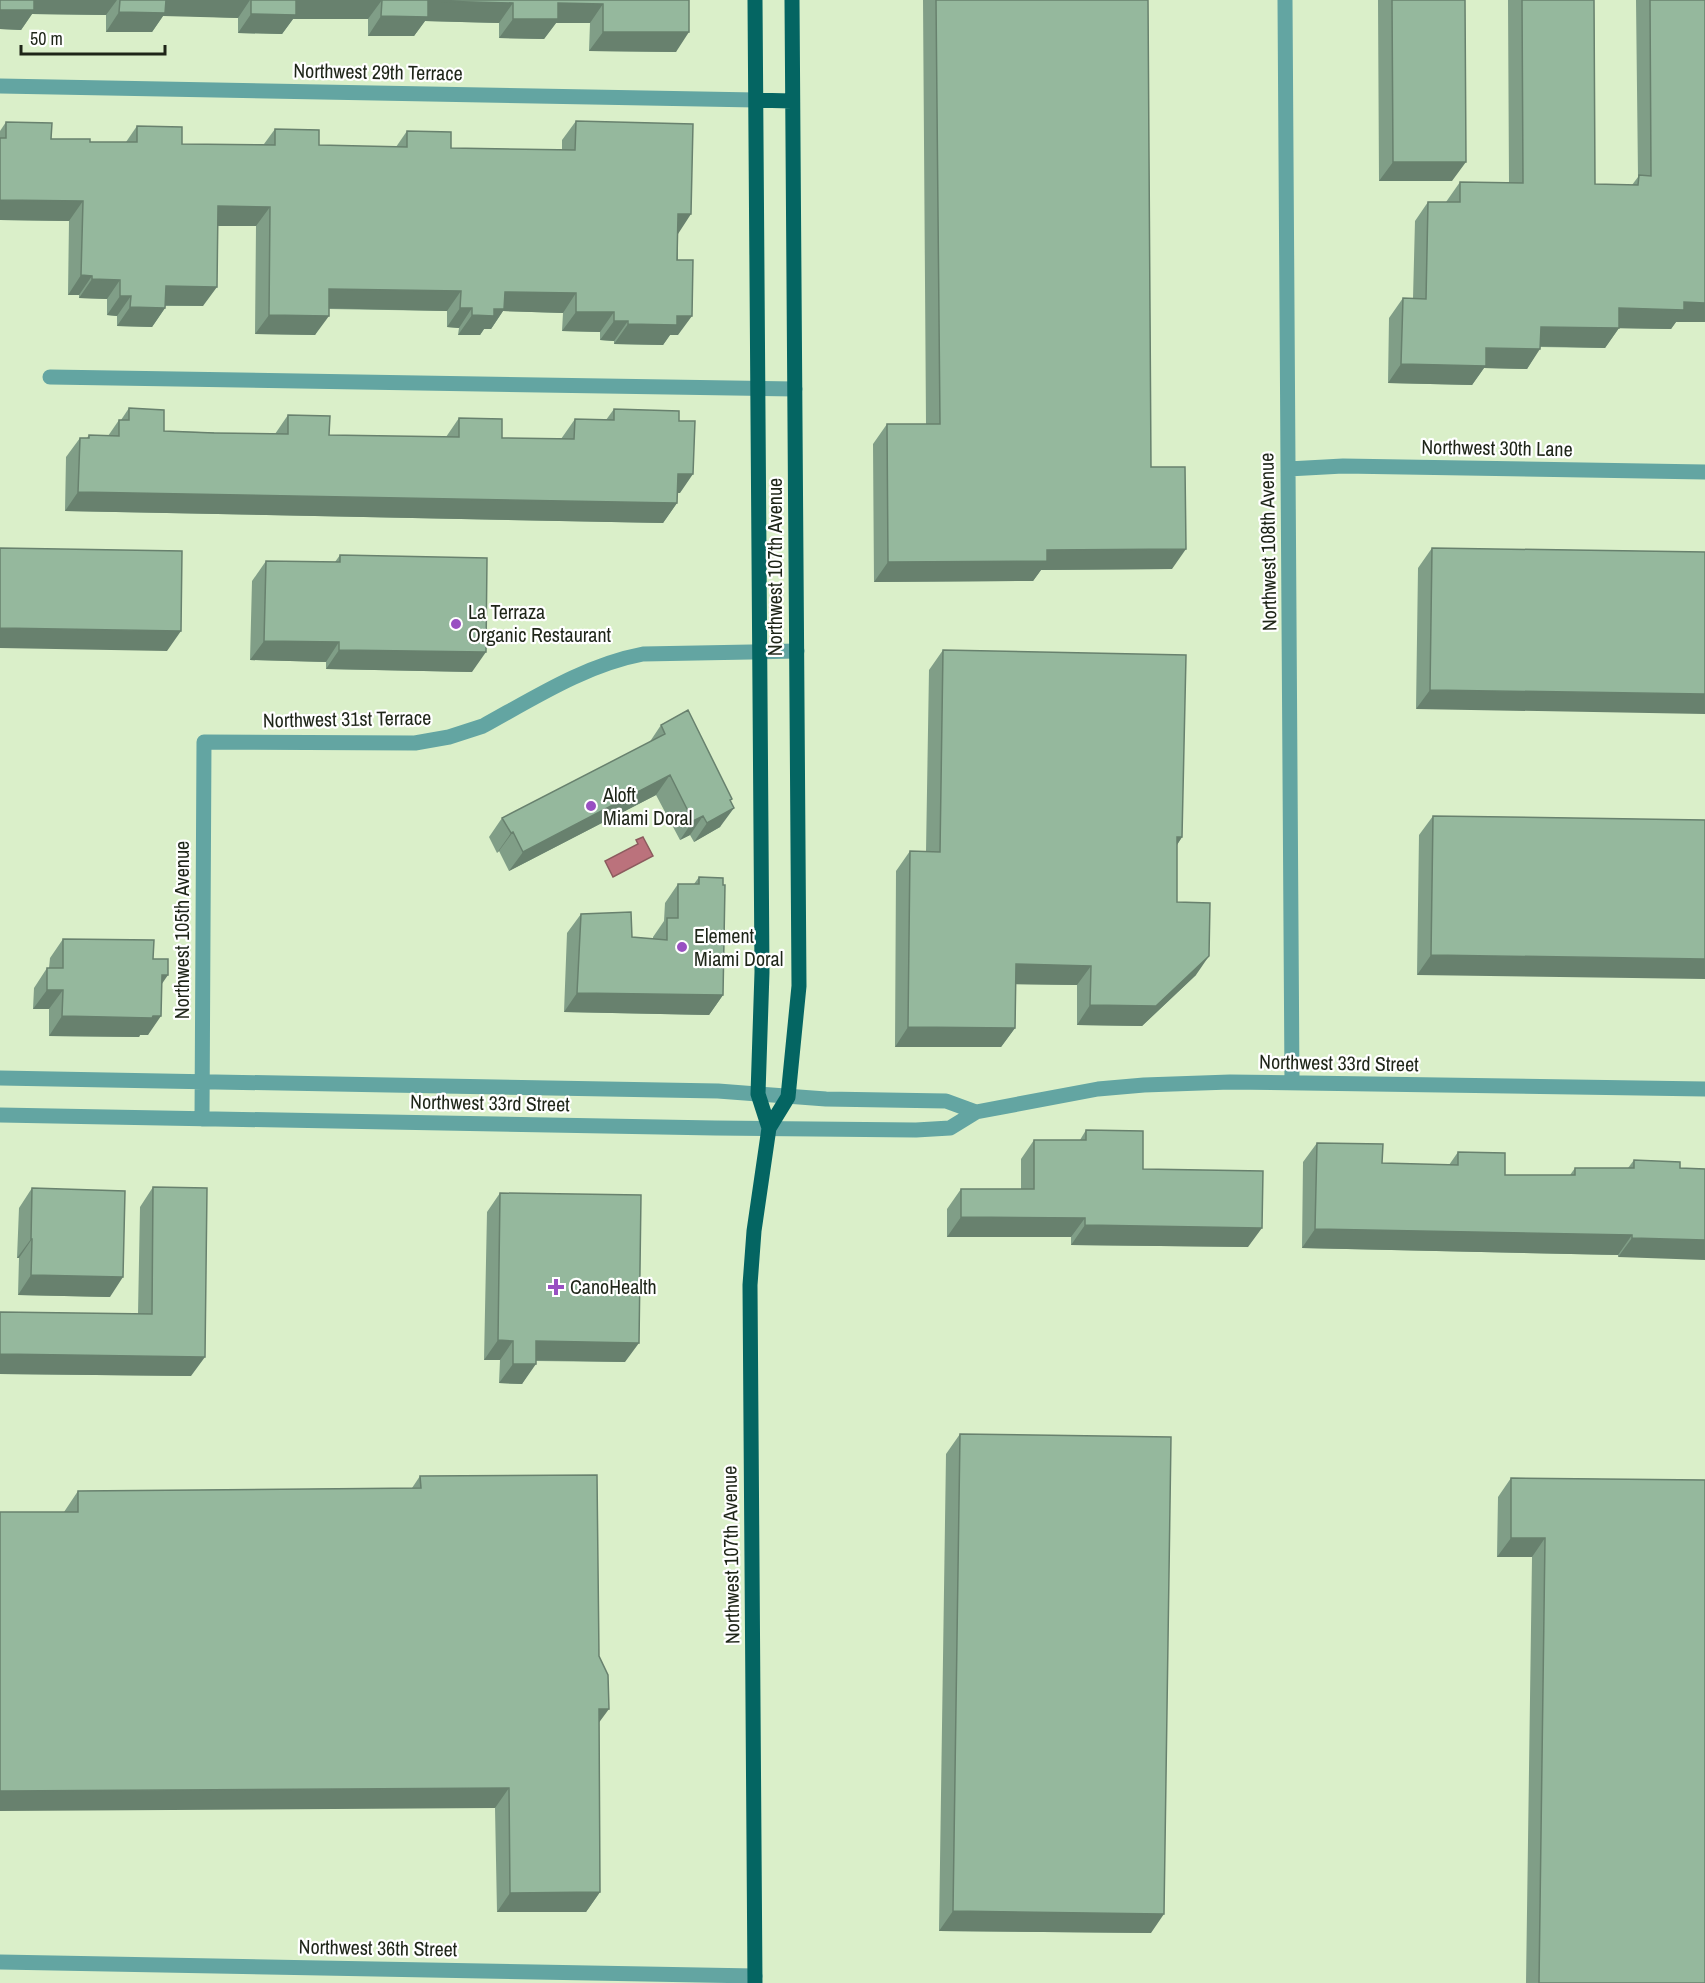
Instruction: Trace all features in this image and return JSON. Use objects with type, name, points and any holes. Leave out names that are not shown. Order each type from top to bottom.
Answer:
[{"type":"main road","name":"Northwest 107th Avenue","points":[[755,0],[762,993],[758,1094],[769,1128]]},
{"type":"main road","name":"Northwest 107th Avenue","points":[[755,1980],[750,1285],[754,1231],[769,1128],[788,1097],[799,986],[792,0]]},
{"type":"main road","points":[[756,100],[792,101]]},
{"type":"street","name":"Northwest 108th Avenue","points":[[1285,0],[1292,1083]]},
{"type":"street","name":"Northwest 29th Terrace","points":[[0,86],[756,100]]},
{"type":"street","points":[[50,377],[795,389]]},
{"type":"street","name":"Northwest 30th Lane","points":[[1288,469],[1343,465],[1705,472]]},
{"type":"street","name":"Northwest 31st Terrace","points":[[204,742],[429,742],[466,733],[483,726],[591,669],[620,658],[643,654],[796,651]]},
{"type":"street","name":"Northwest 105th Avenue","points":[[202,1119],[204,742]]},
{"type":"street","name":"Northwest 33rd Street","points":[[0,1078],[715,1091],[788,1097],[946,1101],[976,1112]]},
{"type":"street","name":"Northwest 33rd Street","points":[[0,1115],[769,1128],[950,1128],[976,1112],[1088,1091],[1144,1084],[1218,1082],[1705,1089]]},
{"type":"street","name":"Northwest 36th Street","points":[[0,1962],[755,1980]]},
{"type":"shaded area","points":[[643,837],[653,856],[613,877],[605,861],[638,844],[636,840]]},
{"type":"building","points":[[0,0],[34,0],[34,10],[0,10]]},
{"type":"building","points":[[120,0],[166,0],[165,13],[119,12]]},
{"type":"building","points":[[251,0],[296,0],[296,15],[251,14]]},
{"type":"building","points":[[382,0],[689,0],[689,32],[603,32],[603,4],[558,3],[558,19],[513,19],[513,3],[474,2],[428,1],[428,17],[381,16]]},
{"type":"building","points":[[936,0],[1148,0],[1151,467],[1185,467],[1186,549],[1047,550],[1047,561],[888,562],[887,424],[940,424]]},
{"type":"building","points":[[1392,0],[1465,0],[1466,162],[1393,162]]},
{"type":"building","points":[[1522,0],[1594,0],[1595,184],[1638,185],[1639,175],[1651,176],[1650,0],[1705,0],[1705,303],[1684,302],[1684,310],[1619,308],[1619,328],[1541,327],[1540,349],[1486,348],[1486,366],[1401,364],[1403,298],[1426,299],[1428,202],[1460,202],[1460,182],[1523,183]]},
{"type":"building","points":[[576,121],[693,124],[691,214],[678,214],[677,260],[693,260],[692,316],[677,316],[677,325],[628,324],[628,321],[614,321],[614,312],[576,312],[576,293],[505,292],[504,309],[494,309],[494,316],[472,315],[472,308],[460,308],[461,291],[329,289],[329,316],[269,315],[270,207],[218,206],[217,287],[166,286],[165,308],[130,307],[131,296],[120,296],[120,280],[92,279],[92,276],[81,275],[83,201],[0,200],[0,138],[6,138],[6,122],[52,123],[51,139],[90,139],[90,142],[137,142],[137,126],[182,127],[182,144],[275,145],[275,129],[319,130],[319,145],[407,147],[407,131],[451,132],[451,148],[575,150]]},
{"type":"building","points":[[129,408],[164,410],[164,431],[288,434],[288,415],[330,416],[329,435],[459,437],[459,418],[502,419],[502,438],[574,439],[575,419],[614,420],[614,409],[679,411],[679,421],[695,421],[693,474],[678,474],[677,503],[78,492],[80,438],[89,438],[89,435],[119,436],[119,420],[129,420]]},
{"type":"building","points":[[0,548],[182,551],[181,631],[0,628]]},
{"type":"building","points":[[1432,548],[1705,552],[1705,694],[1430,690]]},
{"type":"building","points":[[340,555],[487,558],[486,652],[339,650],[339,642],[264,641],[266,561],[340,562]]},
{"type":"building","points":[[943,650],[1186,655],[1182,837],[1177,837],[1177,902],[1210,903],[1209,956],[1156,1006],[1090,1005],[1091,966],[1016,964],[1015,1028],[908,1027],[910,851],[940,852]]},
{"type":"building","name":"Aloft Miami Doral","points":[[688,710],[732,799],[730,800],[734,808],[707,823],[703,816],[693,821],[670,775],[523,852],[513,832],[511,833],[502,818],[665,734],[661,725]]},
{"type":"building","points":[[1433,816],[1705,820],[1705,959],[1431,955]]},
{"type":"building","name":"Element Miami Doral","points":[[699,877],[723,878],[723,885],[725,885],[723,995],[577,993],[581,914],[631,912],[632,937],[667,940],[667,918],[678,918],[678,884],[699,884]]},
{"type":"building","points":[[63,939],[154,940],[153,959],[168,959],[168,975],[162,975],[161,1016],[152,1018],[62,1016],[63,990],[47,990],[47,968],[63,968]]},
{"type":"building","points":[[1086,1130],[1143,1131],[1143,1169],[1263,1171],[1262,1228],[1085,1225],[1085,1218],[961,1217],[961,1189],[1034,1189],[1034,1140],[1086,1140]]},
{"type":"building","points":[[1317,1143],[1383,1144],[1382,1163],[1458,1165],[1458,1152],[1505,1153],[1505,1175],[1575,1175],[1575,1168],[1634,1168],[1634,1160],[1680,1162],[1680,1168],[1705,1169],[1705,1240],[1632,1238],[1632,1235],[1315,1229]]},
{"type":"building","points":[[153,1187],[207,1188],[205,1357],[0,1354],[0,1312],[152,1314]]},
{"type":"building","points":[[32,1188],[125,1191],[123,1277],[31,1275]]},
{"type":"building","name":"CanoHealth","points":[[500,1193],[641,1195],[639,1343],[536,1341],[536,1364],[513,1364],[513,1341],[498,1340]]},
{"type":"building","points":[[960,1434],[1171,1437],[1164,1914],[953,1911]]},
{"type":"building","points":[[597,1475],[599,1656],[608,1675],[609,1709],[599,1709],[600,1892],[510,1893],[509,1788],[0,1791],[0,1512],[78,1512],[78,1491],[421,1488],[420,1476]]},
{"type":"building","points":[[1511,1478],[1705,1480],[1705,1983],[1539,1983],[1545,1538],[1511,1538]]},
{"type":"place","name":"La Terraza Organic Restaurant","points":[[456,624]]},
{"type":"place","name":"Aloft Miami Doral","points":[[591,806]]},
{"type":"place","name":"Element Miami Doral","points":[[682,947]]},
{"type":"place","name":"CanoHealth","points":[[556,1287]]}]
